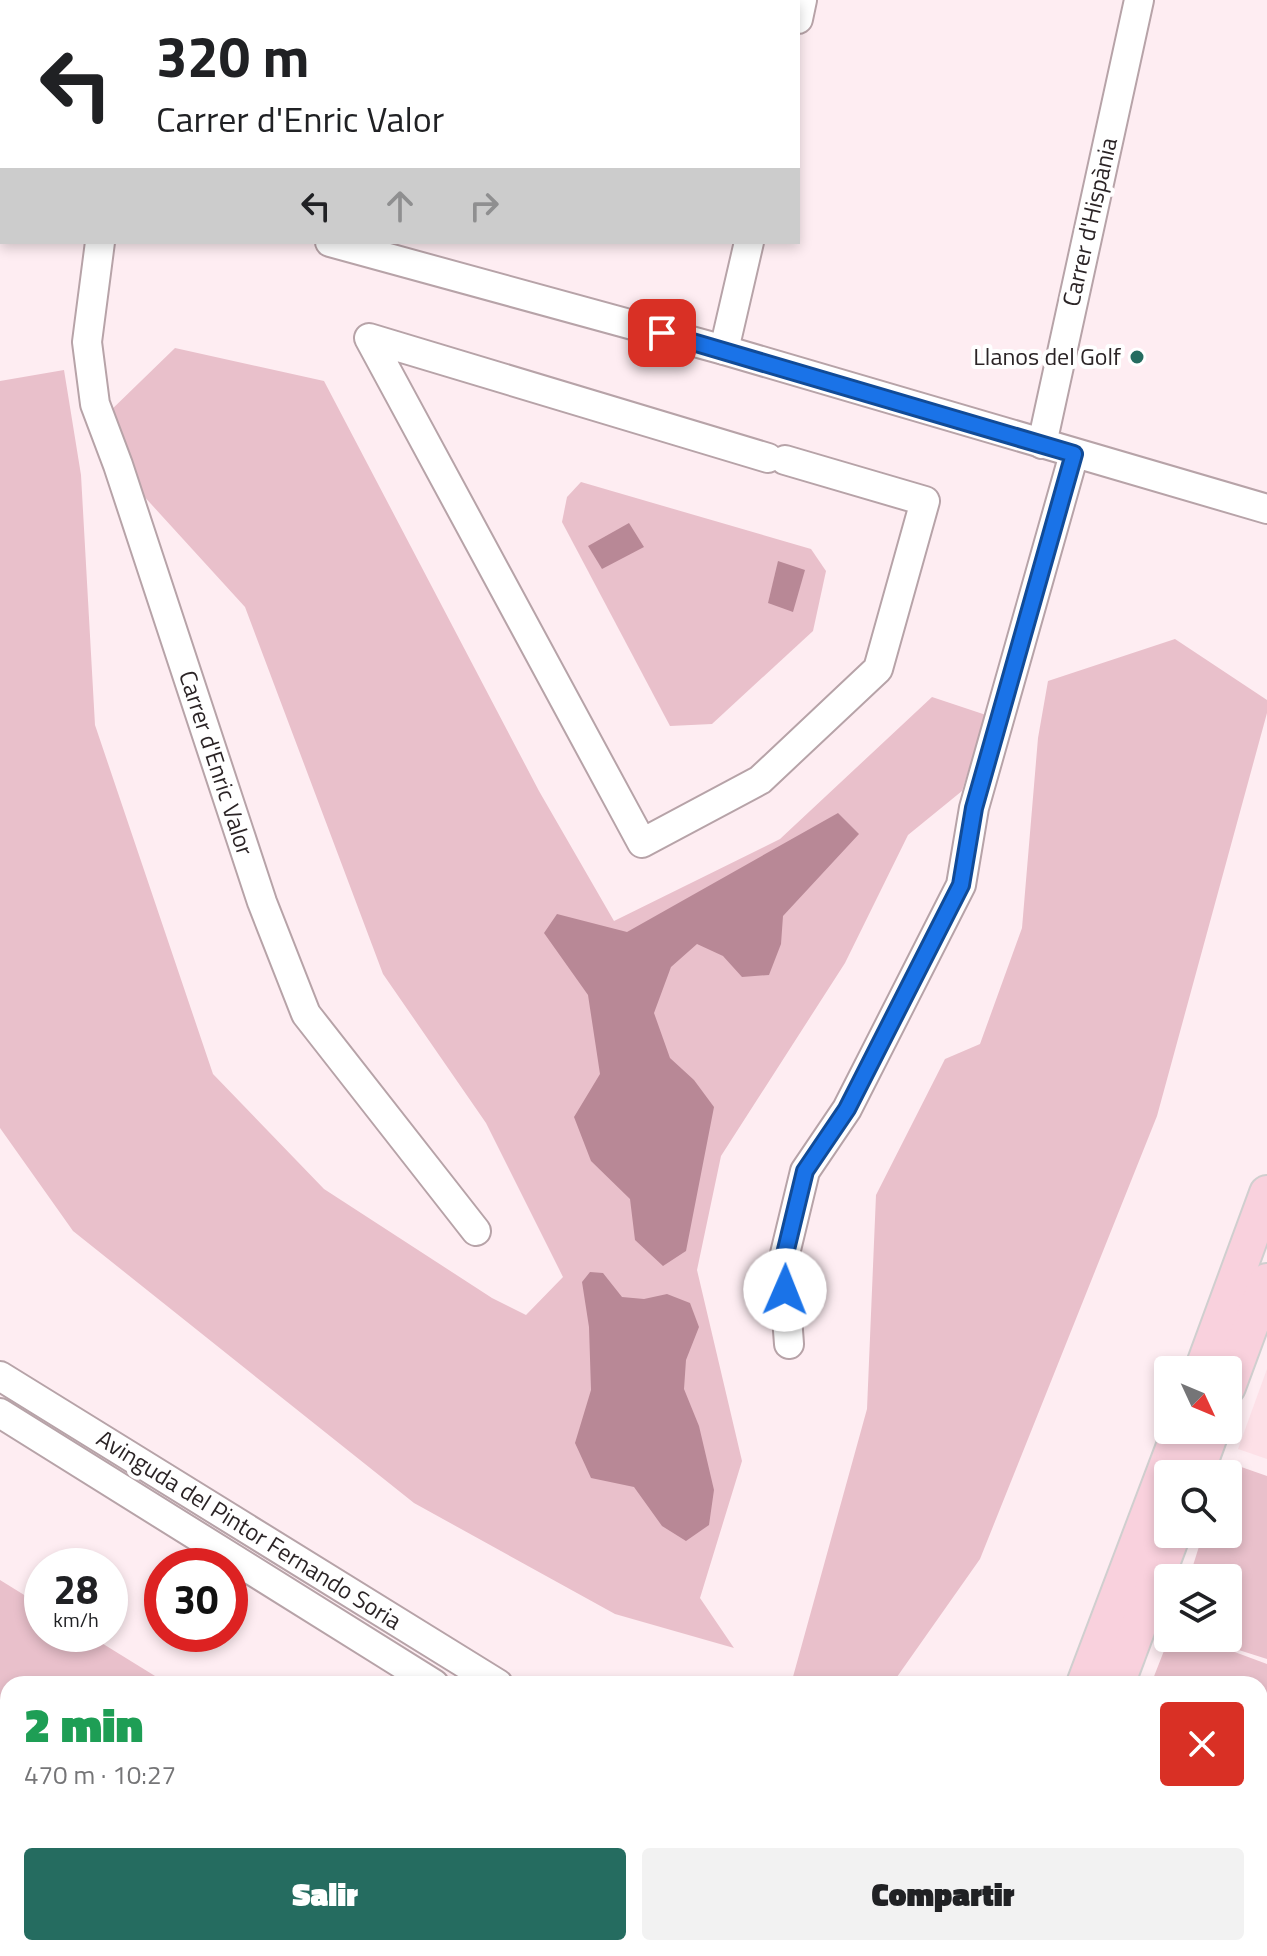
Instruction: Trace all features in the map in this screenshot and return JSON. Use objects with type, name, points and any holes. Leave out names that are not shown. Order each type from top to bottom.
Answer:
[{"type":"main road","points":[[1207,1356],[1267,1193]]},
{"type":"main road","points":[[1239,1356],[1267,1281]]},
{"type":"main road","points":[[1087,1676],[1175,1444]]},
{"type":"main road","points":[[1120,1676],[1168,1548]]},
{"type":"street","name":"Carrer d'Hispània","points":[[1034,441],[1125,0]]},
{"type":"street","name":"Carrer d'Hispània","points":[[1034,441],[1139,0]]},
{"type":"street","name":"Carrer d'Enric Valor","points":[[100,244],[87,342],[95,404],[118,465],[262,902],[306,1014],[476,1231]]},
{"type":"street","points":[[724,350],[749,244]]},
{"type":"street","points":[[359,246],[1267,509]]},
{"type":"street","points":[[369,338],[776,459],[925,501],[878,669],[760,780],[642,843],[369,338]]},
{"type":"street","points":[[789,1344],[783,1262],[805,1171],[847,1109],[961,885],[974,808],[1074,454]]},
{"type":"street","name":"Avinguda del Pintor Fernando Soria","points":[[0,1376],[485,1676]]},
{"type":"street","name":"Avinguda del Pintor Fernando Soria","points":[[0,1413],[421,1676]]},
{"type":"shaded area","points":[[175,348],[324,381],[539,791],[614,921],[780,839],[932,697],[986,715],[962,791],[908,835],[845,963],[721,1156],[697,1270],[742,1461],[700,1598],[734,1648],[615,1614],[414,1503],[73,1231],[0,1128],[0,381],[64,370],[81,475],[95,725],[213,1074],[324,1189],[492,1298],[526,1315],[563,1277],[486,1123],[383,974],[245,607],[141,493],[106,415]]},
{"type":"shaded area","points":[[581,482],[811,549],[826,571],[813,631],[712,724],[670,726],[562,522],[567,497]]},
{"type":"shaded area","points":[[629,523],[644,547],[602,569],[588,546]]},
{"type":"shaded area","points":[[778,561],[805,570],[793,612],[768,603]]},
{"type":"shaded area","points":[[1175,639],[1267,700],[1267,713],[1157,1116],[980,1559],[898,1676],[793,1676],[867,1409],[876,1195],[945,1059],[980,1044],[1022,928],[1038,738],[1048,681]]},
{"type":"shaded area","points":[[838,813],[859,834],[783,916],[781,944],[769,975],[742,977],[723,956],[697,944],[671,967],[654,1013],[670,1058],[694,1080],[714,1107],[686,1251],[663,1266],[635,1240],[630,1199],[591,1161],[574,1117],[600,1074],[588,995],[544,933],[557,914],[627,932]]},
{"type":"shaded area","points":[[590,1272],[603,1273],[622,1297],[644,1299],[667,1294],[690,1303],[699,1327],[686,1360],[684,1389],[699,1426],[714,1490],[709,1525],[686,1541],[662,1526],[634,1487],[591,1478],[575,1443],[591,1390],[589,1327],[582,1282]]},
{"type":"shaded area","points":[[1267,1369],[1267,1459],[1238,1449]]},
{"type":"shaded area","points":[[1242,1467],[1267,1476],[1267,1659],[1242,1651],[1242,1564],[1193,1564],[1199,1548],[1242,1548]]},
{"type":"shaded area","points":[[0,1580],[24,1595],[24,1652],[116,1652],[155,1676],[0,1676]]},
{"type":"shaded area","points":[[1164,1652],[1235,1652],[1267,1664],[1267,1676],[1154,1676]]},
{"type":"place","name":"Llanos del Golf","points":[[1137,357]]},
{"type":"route","points":[[662,333],[1074,454],[974,808],[961,885],[847,1109],[805,1171],[783,1262],[785,1290]]}]
